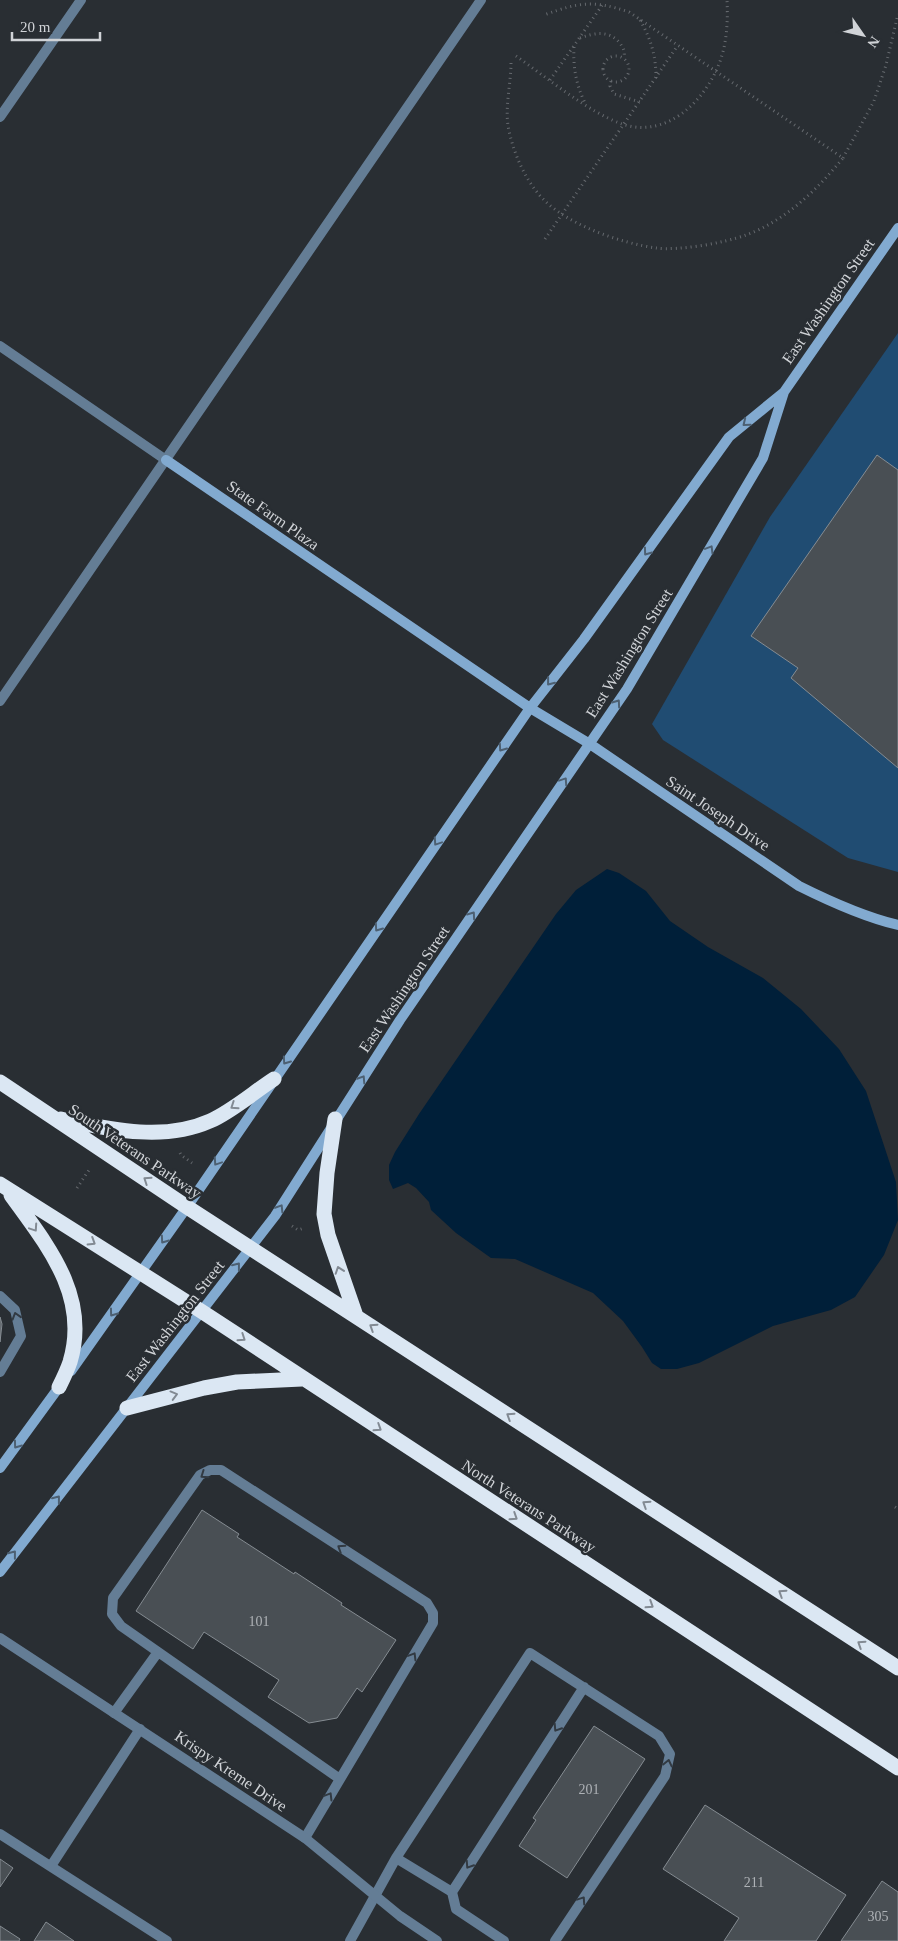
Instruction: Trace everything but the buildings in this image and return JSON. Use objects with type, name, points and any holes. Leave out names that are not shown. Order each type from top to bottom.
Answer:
[{"type":"highway","points":[[53,1117],[116,1131],[161,1132],[193,1128],[211,1121],[274,1078]]},
{"type":"highway","name":"South Veterans Parkway","points":[[0,1082],[251,1248]]},
{"type":"highway","points":[[336,1120],[327,1173],[324,1214],[328,1235],[356,1316]]},
{"type":"highway","points":[[3,1186],[141,1274]]},
{"type":"highway","points":[[3,1186],[59,1264],[73,1302],[74,1339],[70,1362],[59,1387]]},
{"type":"highway","points":[[251,1248],[898,1668]]},
{"type":"highway","name":"North Veterans Parkway","points":[[141,1274],[898,1768]]},
{"type":"highway","points":[[127,1408],[204,1388],[237,1382],[302,1379]]},
{"type":"main road","name":"East Washington Street","points":[[0,1468],[141,1274],[530,708],[590,632],[729,437],[784,392],[898,228]]},
{"type":"main road","name":"East Washington Street","points":[[0,1572],[275,1216],[400,1020],[627,689],[763,458],[784,392]]},
{"type":"main road","name":"State Farm Plaza","points":[[166,460],[530,708]]},
{"type":"main road","name":"Saint Joseph Drive","points":[[530,708],[590,744],[800,886],[827,900],[898,924]]},
{"type":"street","points":[[0,117],[80,0]]},
{"type":"street","points":[[0,701],[481,0]]},
{"type":"street","name":"State Farm Plaza","points":[[0,346],[166,460]]},
{"type":"street","points":[[0,1296],[15,1310],[21,1336],[0,1372]]},
{"type":"street","points":[[305,1838],[340,1779],[432,1623],[433,1613],[427,1603],[221,1470],[210,1470],[200,1475],[113,1598],[112,1614],[121,1626],[340,1779]]},
{"type":"street","name":"Krispy Kreme Drive","points":[[0,1638],[305,1838],[400,1916],[437,1941]]},
{"type":"street","points":[[114,1713],[158,1652]]},
{"type":"street","points":[[350,1941],[396,1858],[530,1653],[659,1736],[670,1754],[665,1776],[555,1941]]},
{"type":"street","points":[[452,1892],[584,1687]]},
{"type":"street","points":[[51,1866],[140,1729]]},
{"type":"street","points":[[0,1834],[167,1941]]},
{"type":"street","points":[[396,1858],[452,1892],[456,1909],[504,1941]]},
{"type":"path","points":[[516,56],[606,117],[624,125],[642,127],[660,125],[677,118],[694,104],[708,86],[719,63],[728,22],[727,0]]},
{"type":"path","points":[[544,15],[587,2],[603,4],[629,12],[843,158]]},
{"type":"path","points":[[550,80],[603,4]]},
{"type":"path","points":[[511,63],[508,129],[516,155],[526,176],[546,201],[563,214],[585,226],[625,241],[658,248],[719,242],[746,235],[771,223],[800,203],[843,158],[874,102],[886,65],[898,14]]},
{"type":"path","points":[[638,18],[653,47],[656,78]]},
{"type":"path","points":[[579,38],[593,33],[604,33],[614,37],[621,44],[624,57],[629,64],[628,75],[623,81],[611,81]]},
{"type":"path","points":[[545,239],[678,45]]},
{"type":"path","points":[[574,46],[576,84],[586,105]]},
{"type":"path","points":[[624,57],[616,55],[608,58],[604,72],[611,81],[610,86],[614,94],[640,102]]},
{"type":"path","name":"South Veterans Parkway","points":[[180,1150],[181,1155],[193,1163]]},
{"type":"path","points":[[77,1188],[89,1170]]},
{"type":"path","points":[[289,1225],[298,1230],[309,1227]]},
{"type":"shaded area","points":[[898,333],[898,872],[848,858],[663,740],[652,724],[770,517]]},
{"type":"shaded area","points":[[607,869],[619,873],[646,891],[670,921],[708,947],[763,978],[801,1009],[839,1049],[866,1091],[896,1182],[898,1220],[884,1255],[855,1297],[831,1310],[773,1326],[699,1363],[677,1369],[661,1369],[652,1363],[623,1321],[593,1293],[515,1259],[491,1258],[456,1233],[431,1210],[429,1202],[416,1188],[408,1183],[393,1189],[389,1180],[389,1165],[395,1152],[556,914],[576,890]]}]
